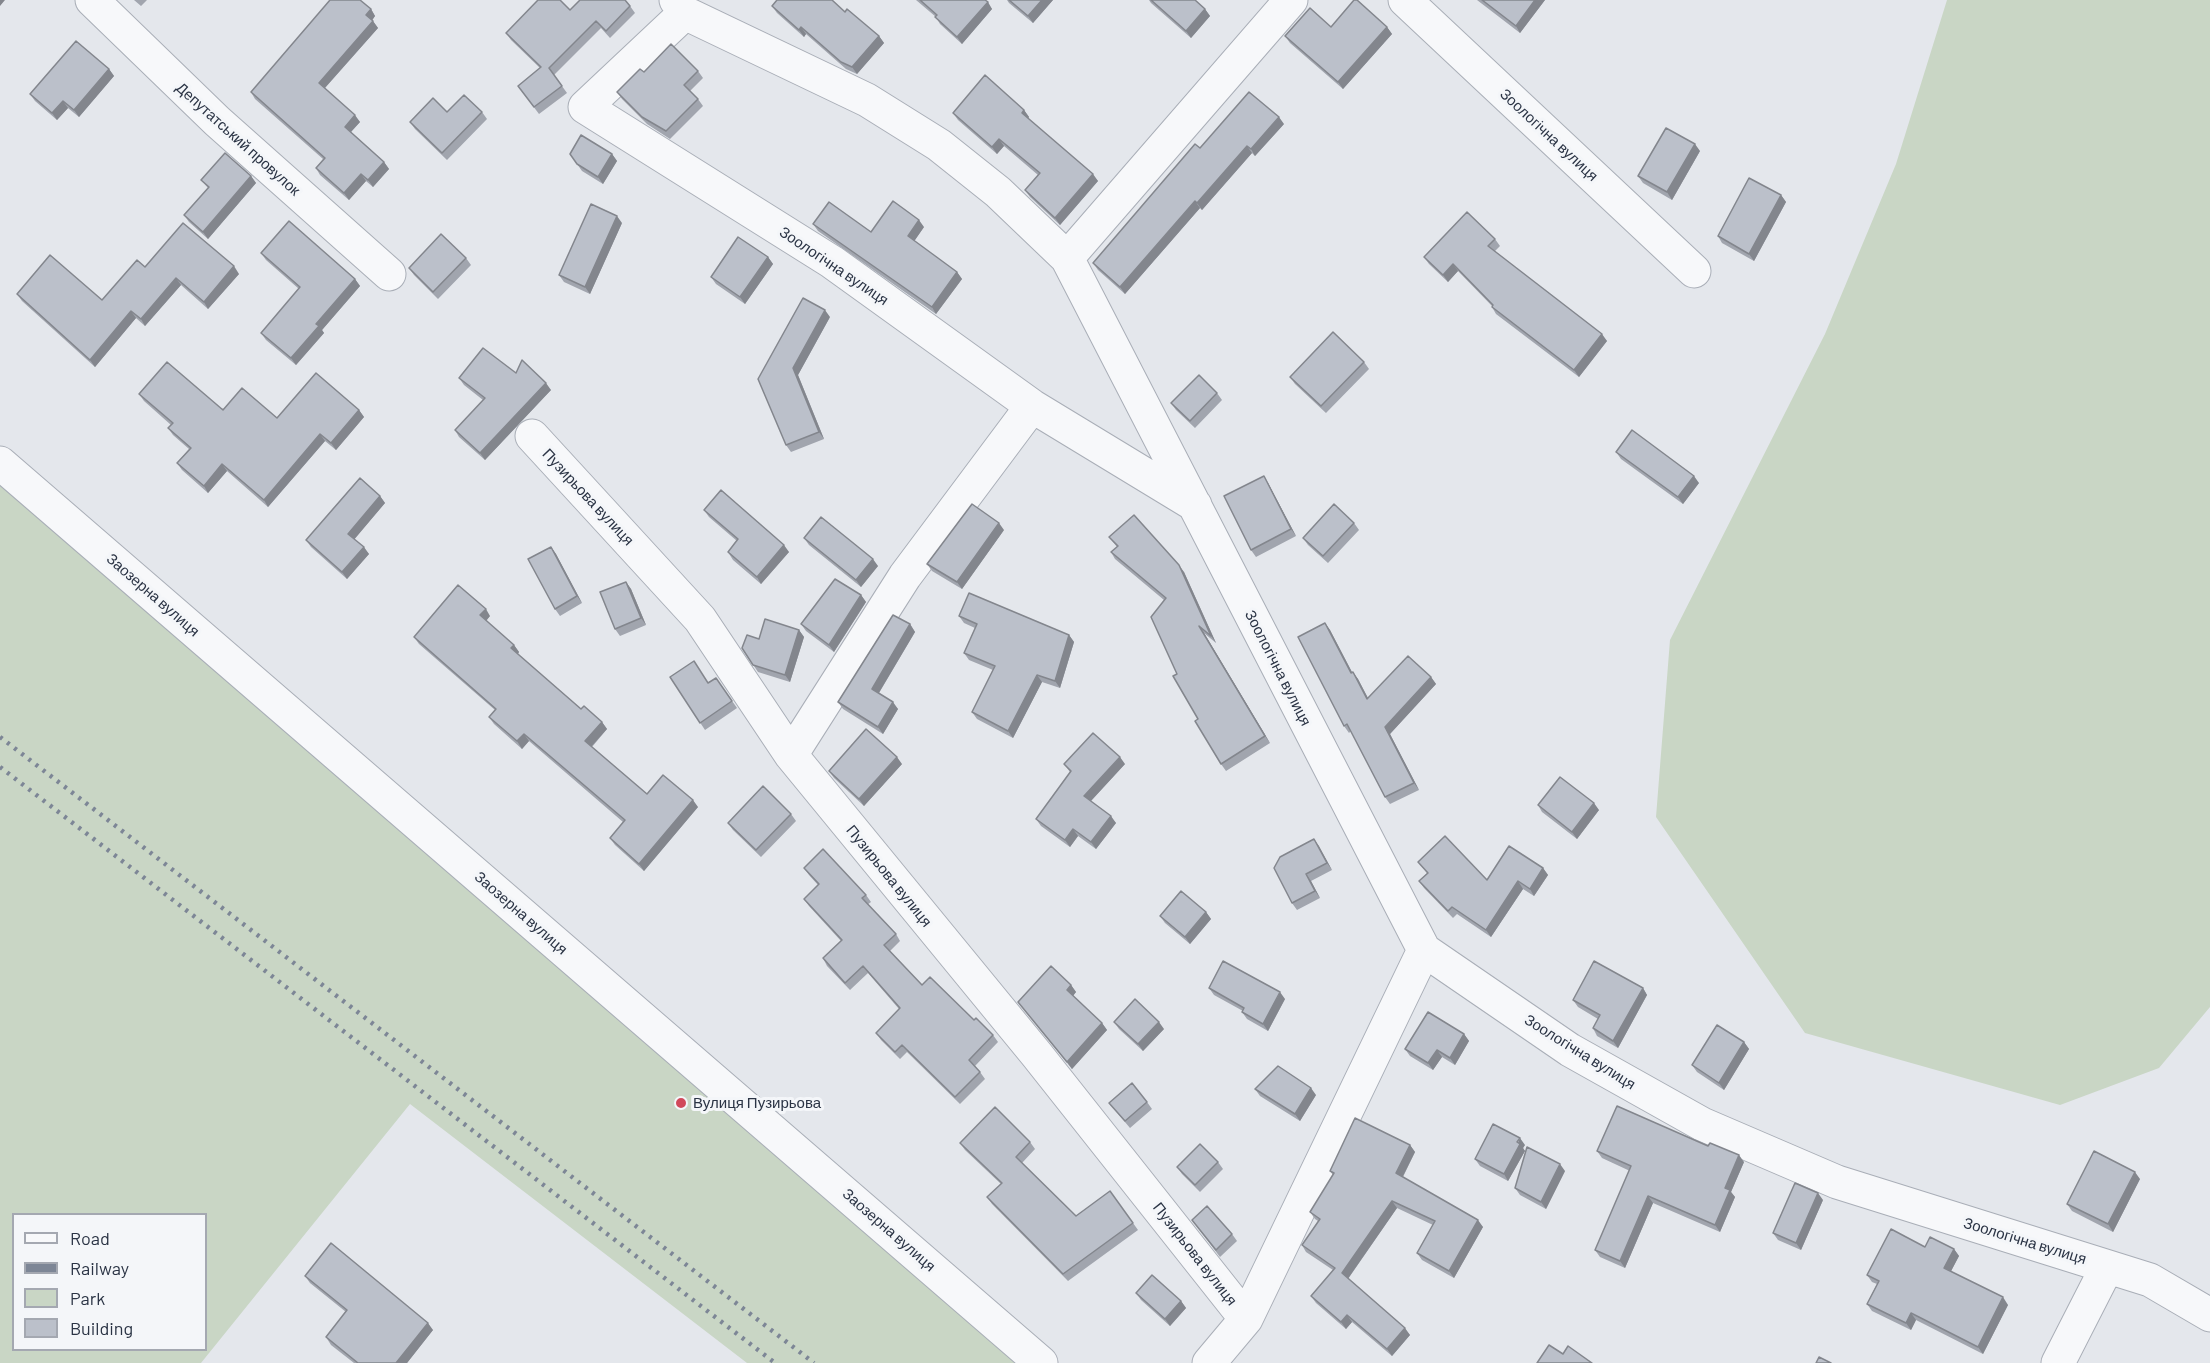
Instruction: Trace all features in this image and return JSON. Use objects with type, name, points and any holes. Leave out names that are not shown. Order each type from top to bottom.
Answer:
[{"type":"street","name":"Депутатський провулок","points":[[92,0],[217,121],[389,274]]},
{"type":"street","points":[[1068,258],[1291,0]]},
{"type":"street","name":"Зоологічна вулиця","points":[[1405,0],[1694,271]]},
{"type":"street","name":"Зоологічна вулиця","points":[[1195,505],[1032,406],[831,262],[585,107],[681,6],[867,100],[939,145],[998,192],[1068,258],[1424,950],[1570,1050],[1702,1124],[1837,1182],[2150,1280],[2210,1316]]},
{"type":"street","points":[[791,755],[905,576],[1032,406]]},
{"type":"street","name":"Пузирьова вулиця","points":[[532,436],[700,619],[791,755],[1036,1055],[1246,1319]]},
{"type":"street","name":"Заозерна вулиця","points":[[0,463],[1041,1363]]},
{"type":"street","points":[[1209,1363],[1246,1319],[1424,950]]},
{"type":"street","points":[[2058,1363],[2107,1267]]},
{"type":"green space","points":[[1947,0],[2210,0],[2210,1007],[2159,1068],[2060,1105],[1805,1033],[1656,817],[1670,640],[1825,334],[1896,164]]},
{"type":"green space","points":[[0,463],[1041,1363],[747,1363],[410,1104],[201,1363],[0,1363]]},
{"type":"building","points":[[330,0],[360,0],[371,9],[366,15],[373,21],[319,83],[355,115],[345,127],[384,162],[368,180],[361,174],[344,193],[316,168],[325,158],[251,92]]},
{"type":"building","points":[[538,0],[560,0],[570,10],[580,0],[625,0],[630,6],[606,31],[596,21],[549,68],[562,86],[534,107],[518,86],[541,67],[506,33]]},
{"type":"building","points":[[777,0],[832,0],[845,12],[847,9],[879,36],[852,67],[841,62],[801,27],[799,30],[772,6]]},
{"type":"building","points":[[920,0],[985,0],[988,2],[957,37]]},
{"type":"building","points":[[1009,0],[1042,0],[1028,16]]},
{"type":"building","points":[[1151,0],[1195,0],[1205,9],[1186,31]]},
{"type":"building","points":[[1354,0],[1357,0],[1387,27],[1338,82],[1285,36],[1310,8],[1331,27]]},
{"type":"building","points":[[1482,0],[1535,0],[1516,26]]},
{"type":"building","points":[[76,41],[109,69],[74,110],[63,101],[52,113],[30,94]]},
{"type":"building","points":[[671,44],[698,71],[684,85],[698,99],[666,131],[642,117],[617,92],[640,69],[644,72]]},
{"type":"building","points":[[985,75],[1024,110],[1022,113],[1093,174],[1055,218],[1025,190],[1040,173],[999,139],[992,147],[953,113]]},
{"type":"building","points":[[1249,92],[1279,117],[1251,149],[1247,146],[1197,203],[1195,201],[1120,287],[1093,263],[1195,144],[1200,148]]},
{"type":"building","points":[[464,95],[482,112],[442,153],[410,122],[433,98],[447,112]]},
{"type":"building","points":[[1666,128],[1695,144],[1667,192],[1638,176]]},
{"type":"building","points":[[581,135],[612,154],[598,177],[577,164],[570,154]]},
{"type":"building","points":[[225,153],[251,176],[203,232],[184,215],[209,187],[201,180]]},
{"type":"building","points":[[1749,178],[1781,195],[1749,254],[1718,236]]},
{"type":"building","points":[[893,201],[919,220],[908,236],[957,272],[932,307],[813,224],[829,202],[871,232]]},
{"type":"building","points":[[591,204],[617,216],[585,287],[559,275]]},
{"type":"building","points":[[1467,212],[1495,239],[1488,246],[1602,334],[1574,370],[1492,307],[1493,305],[1453,264],[1443,275],[1424,257]]},
{"type":"building","points":[[289,221],[355,279],[316,324],[319,326],[291,358],[261,333],[300,287],[261,253]]},
{"type":"building","points":[[183,223],[234,266],[204,302],[176,278],[141,319],[131,311],[90,360],[17,294],[50,255],[102,300],[137,260],[145,267]]},
{"type":"building","points":[[441,234],[466,258],[433,292],[409,268]]},
{"type":"building","points":[[738,237],[768,257],[740,297],[711,277]]},
{"type":"building","points":[[803,298],[825,310],[793,368],[819,432],[786,445],[758,379]]},
{"type":"building","points":[[1333,332],[1364,362],[1321,406],[1290,377]]},
{"type":"building","points":[[483,348],[516,373],[522,360],[546,383],[480,453],[455,430],[485,398],[459,378]]},
{"type":"building","points":[[167,362],[223,410],[242,388],[277,418],[316,373],[359,410],[331,443],[320,434],[264,500],[222,464],[204,486],[177,463],[191,448],[168,428],[173,423],[139,394]]},
{"type":"building","points":[[1199,375],[1217,393],[1190,421],[1171,403]]},
{"type":"building","points":[[1632,430],[1694,476],[1678,497],[1616,452]]},
{"type":"building","points":[[1264,476],[1291,529],[1251,550],[1224,496]]},
{"type":"building","points":[[360,478],[380,496],[348,534],[364,547],[342,572],[306,540]]},
{"type":"building","points":[[721,490],[784,545],[757,577],[728,552],[738,539],[704,510]]},
{"type":"building","points":[[972,504],[999,523],[957,582],[927,564]]},
{"type":"building","points":[[1334,504],[1354,523],[1323,556],[1303,538]]},
{"type":"building","points":[[1134,515],[1179,565],[1211,636],[1199,626],[1265,736],[1221,764],[1195,721],[1198,719],[1173,676],[1177,674],[1151,617],[1166,598],[1111,552],[1118,546],[1109,537]]},
{"type":"building","points":[[821,517],[873,559],[856,580],[804,538]]},
{"type":"building","points":[[551,547],[577,596],[555,609],[528,559]]},
{"type":"building","points":[[835,579],[861,595],[829,645],[801,624]]},
{"type":"building","points":[[626,582],[641,618],[615,629],[600,592]]},
{"type":"building","points":[[458,585],[486,609],[480,615],[514,645],[511,648],[581,709],[584,706],[602,722],[585,741],[647,794],[663,775],[693,800],[639,864],[610,838],[625,820],[524,734],[517,741],[489,717],[496,709],[414,637]]},
{"type":"building","points":[[969,593],[1069,635],[1055,681],[1037,675],[1008,731],[972,712],[995,666],[964,653],[977,624],[959,616]]},
{"type":"building","points":[[893,615],[910,624],[872,689],[893,702],[878,727],[838,702]]},
{"type":"building","points":[[765,619],[799,630],[785,675],[753,665],[742,648],[747,635],[759,639]]},
{"type":"building","points":[[1325,623],[1367,699],[1408,656],[1431,677],[1385,727],[1414,783],[1385,797],[1347,724],[1344,726],[1298,637]]},
{"type":"building","points":[[694,661],[708,683],[716,678],[732,701],[700,723],[670,677]]},
{"type":"building","points":[[866,729],[897,757],[859,799],[829,771]]},
{"type":"building","points":[[1093,733],[1120,757],[1084,796],[1111,816],[1091,842],[1073,829],[1065,840],[1036,819],[1071,771],[1064,764]]},
{"type":"building","points":[[1560,777],[1594,803],[1572,832],[1538,805]]},
{"type":"building","points":[[763,786],[791,814],[756,850],[728,823]]},
{"type":"building","points":[[1445,836],[1487,880],[1509,846],[1543,868],[1530,889],[1518,881],[1486,930],[1452,907],[1448,911],[1419,881],[1428,873],[1418,862]]},
{"type":"building","points":[[1314,839],[1327,863],[1306,874],[1315,891],[1292,903],[1274,868],[1280,857]]},
{"type":"building","points":[[823,849],[866,895],[862,898],[896,934],[884,945],[922,985],[930,977],[974,1020],[976,1018],[993,1035],[969,1060],[980,1072],[955,1097],[902,1045],[895,1052],[876,1033],[900,1008],[863,966],[845,983],[823,958],[842,940],[804,899],[819,884],[804,868]]},
{"type":"building","points":[[1181,891],[1206,912],[1185,937],[1160,916]]},
{"type":"building","points":[[1223,961],[1280,992],[1263,1024],[1242,1012],[1244,1008],[1209,988]]},
{"type":"building","points":[[1594,961],[1643,988],[1613,1041],[1593,1028],[1600,1015],[1573,1000]]},
{"type":"building","points":[[1051,966],[1071,985],[1067,990],[1102,1023],[1067,1062],[1018,1002]]},
{"type":"building","points":[[1135,999],[1159,1022],[1138,1044],[1114,1022]]},
{"type":"building","points":[[1428,1012],[1464,1034],[1450,1058],[1437,1050],[1428,1063],[1405,1049]]},
{"type":"building","points":[[1717,1025],[1744,1042],[1719,1083],[1692,1065]]},
{"type":"building","points":[[1278,1066],[1311,1088],[1295,1114],[1255,1089]]},
{"type":"building","points":[[1132,1083],[1147,1102],[1125,1121],[1109,1103]]},
{"type":"building","points":[[1617,1106],[1708,1146],[1710,1143],[1739,1155],[1725,1188],[1730,1190],[1715,1225],[1648,1196],[1620,1261],[1595,1250],[1631,1166],[1597,1151]]},
{"type":"building","points":[[995,1107],[1030,1142],[1016,1157],[1076,1216],[1110,1191],[1133,1223],[1063,1274],[987,1197],[1002,1183],[960,1143]]},
{"type":"building","points":[[1355,1118],[1410,1145],[1396,1173],[1478,1220],[1449,1271],[1417,1253],[1435,1221],[1392,1201],[1342,1273],[1405,1328],[1387,1349],[1347,1315],[1341,1322],[1311,1296],[1335,1268],[1302,1245],[1320,1219],[1310,1212],[1334,1173],[1330,1171]]},
{"type":"building","points":[[1493,1124],[1520,1138],[1517,1142],[1520,1144],[1504,1174],[1475,1159]]},
{"type":"building","points":[[1200,1144],[1218,1162],[1195,1185],[1177,1167]]},
{"type":"building","points":[[1527,1147],[1560,1164],[1541,1202],[1515,1188]]},
{"type":"building","points":[[2094,1151],[2135,1172],[2108,1224],[2067,1204]]},
{"type":"building","points":[[1795,1183],[1818,1193],[1796,1243],[1773,1233]]},
{"type":"building","points":[[1207,1206],[1232,1234],[1216,1250],[1192,1220]]},
{"type":"building","points":[[1891,1229],[1925,1247],[1930,1237],[1954,1249],[1944,1268],[2003,1297],[1978,1347],[1911,1313],[1906,1323],[1867,1304],[1879,1281],[1867,1275]]},
{"type":"building","points":[[331,1243],[428,1323],[396,1363],[358,1363],[326,1337],[347,1310],[305,1276]]},
{"type":"building","points":[[1152,1275],[1181,1301],[1165,1319],[1136,1293]]},
{"type":"building","points":[[1549,1345],[1563,1354],[1568,1346],[1592,1363],[1537,1363]]},
{"type":"building","points":[[1819,1357],[1831,1363],[1816,1363]]},
{"type":"railway","points":[[0,737],[814,1363]]},
{"type":"railway","points":[[0,767],[775,1363]]},
{"type":"place","name":"Вулиця Пузирьова","points":[[681,1103]]}]
